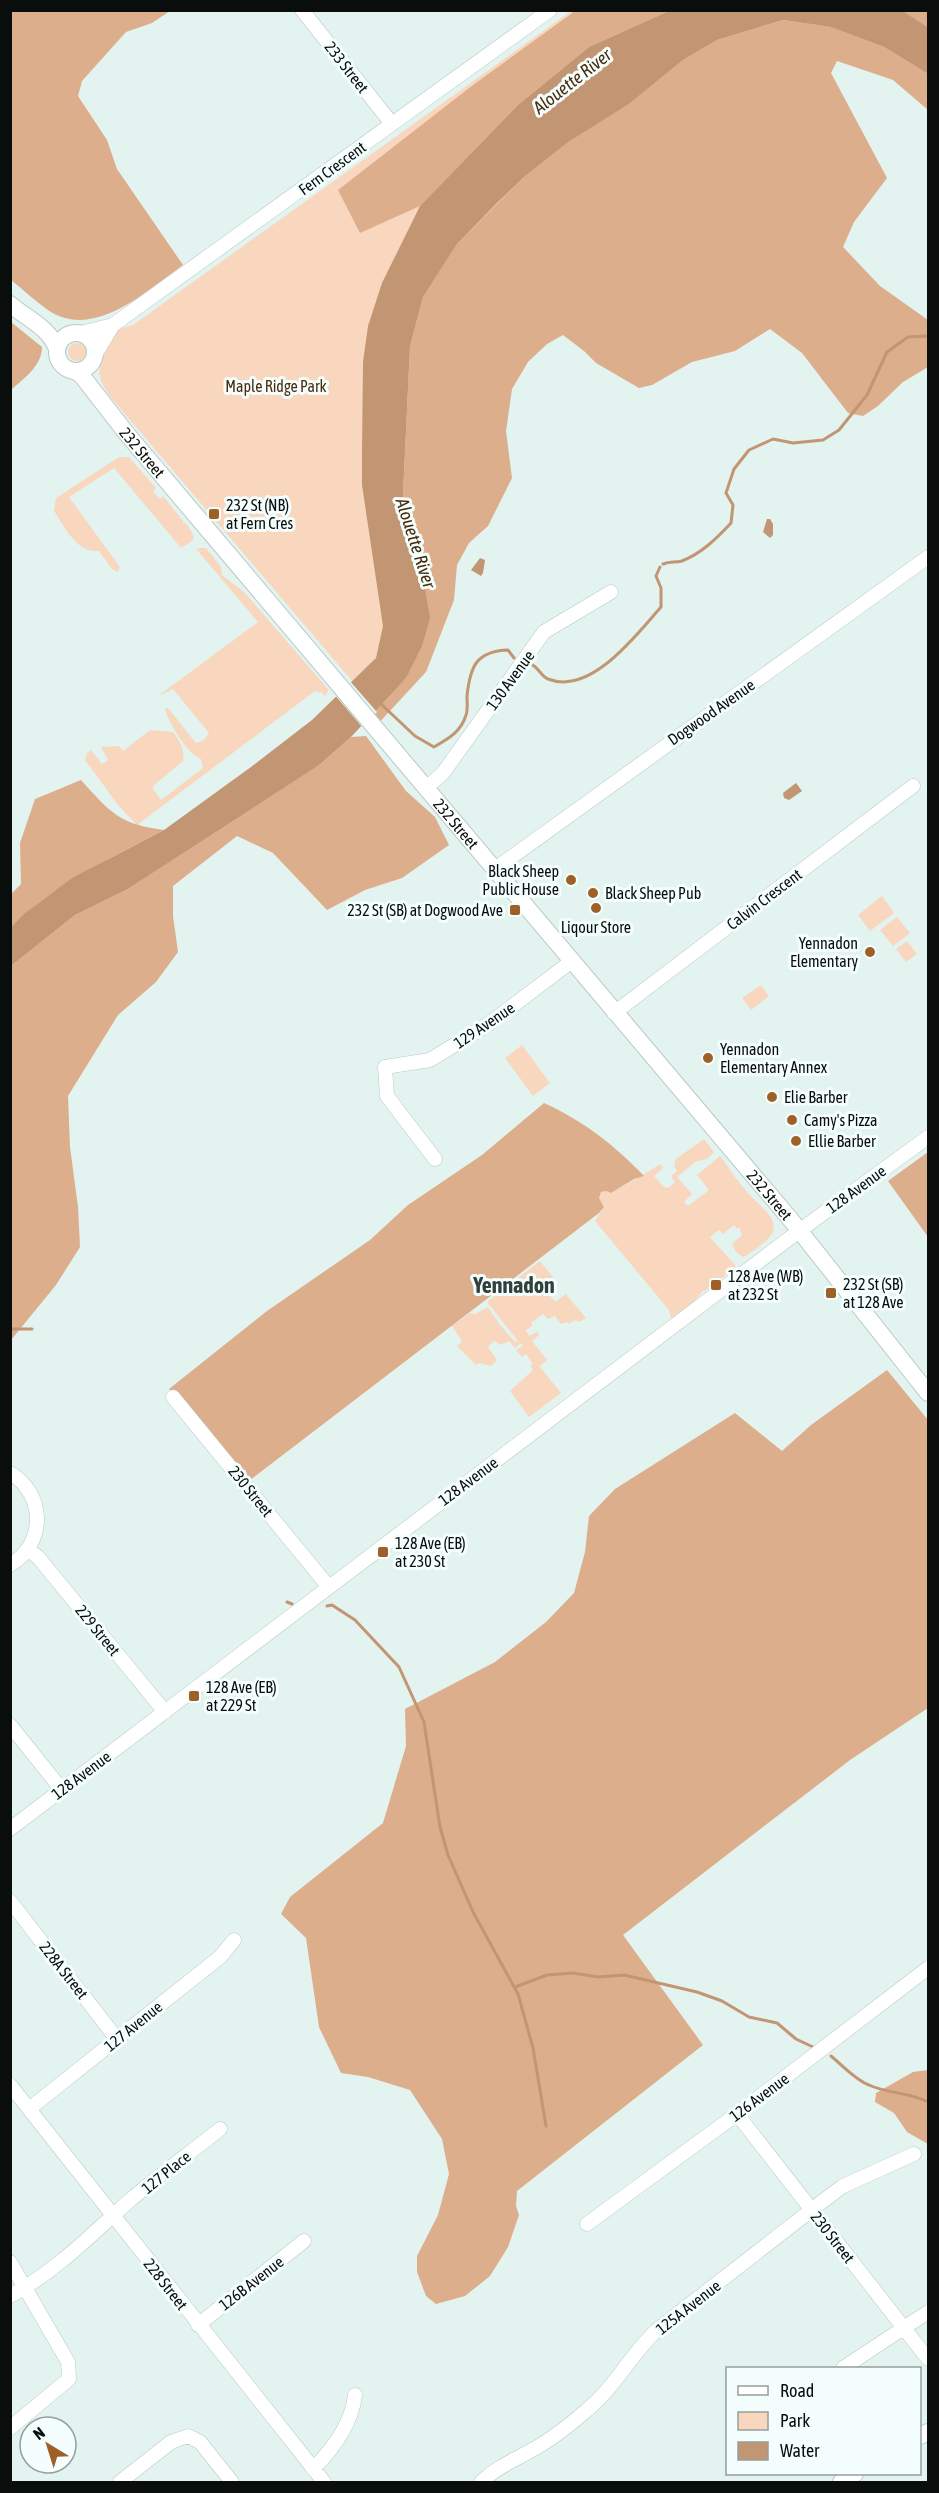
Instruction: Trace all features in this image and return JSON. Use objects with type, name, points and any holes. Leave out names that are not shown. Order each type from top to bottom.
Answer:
[{"type":"main road","points":[[10,304],[50,336],[62,365],[75,371],[88,367],[95,357]]},
{"type":"main road","points":[[39,325],[76,333],[92,340],[97,394]]},
{"type":"main road","points":[[57,349],[63,338],[76,333]]},
{"type":"main road","name":"232 Street","points":[[75,371],[97,394],[127,434],[799,1231],[928,1393]]},
{"type":"street","name":"233 Street","points":[[302,10],[393,124]]},
{"type":"street","name":"Fern Crescent","points":[[76,333],[113,325],[550,10]]},
{"type":"street","name":"Fern Crescent","points":[[95,357],[113,325]]},
{"type":"street","name":"Dogwood Avenue","points":[[495,869],[928,557]]},
{"type":"street","name":"130 Avenue","points":[[426,788],[443,773],[544,632],[611,592]]},
{"type":"street","name":"Calvin Crescent","points":[[614,1013],[913,786]]},
{"type":"street","name":"129 Avenue","points":[[435,1159],[387,1096],[385,1067],[430,1060],[490,1023],[572,961]]},
{"type":"street","name":"128 Avenue","points":[[10,1829],[328,1586],[799,1231],[928,1137]]},
{"type":"street","name":"230 Street","points":[[173,1396],[328,1586]]},
{"type":"street","points":[[10,1473],[26,1486],[37,1509],[38,1526],[28,1550],[10,1565]]},
{"type":"street","name":"229 Street","points":[[28,1550],[38,1557],[165,1712]]},
{"type":"street","points":[[10,1725],[62,1790]]},
{"type":"street","name":"228A Street","points":[[10,1901],[117,2039]]},
{"type":"street","name":"127 Avenue","points":[[29,2109],[220,1957],[234,1940]]},
{"type":"street","name":"126 Avenue","points":[[587,2224],[737,2114],[928,1968]]},
{"type":"street","name":"228 Street","points":[[10,2085],[324,2482]]},
{"type":"street","name":"230 Street","points":[[737,2114],[928,2359]]},
{"type":"street","name":"127 Place","points":[[114,2217],[129,2202],[220,2129]]},
{"type":"street","name":"125A Avenue","points":[[481,2482],[501,2467],[549,2440],[574,2421],[606,2392],[639,2348],[657,2330],[843,2186],[914,2154]]},
{"type":"street","points":[[10,2296],[26,2288],[67,2258],[114,2217]]},
{"type":"street","name":"126B Avenue","points":[[198,2325],[304,2241]]},
{"type":"street","points":[[10,2262],[68,2362],[69,2379],[10,2428]]},
{"type":"street","points":[[845,2367],[928,2312]]},
{"type":"street","points":[[313,2469],[330,2450],[353,2413],[355,2395]]},
{"type":"street","points":[[120,2482],[171,2442],[188,2436],[200,2442],[232,2482]]},
{"type":"green space","name":"Maple Ridge Park","points":[[571,11],[745,11],[757,28],[717,40],[410,346],[376,709],[113,400],[99,372],[102,356],[118,329],[133,325]]},
{"type":"green space","points":[[77,343],[83,346],[86,352],[83,358],[77,361],[71,358],[68,352],[71,346]]},
{"type":"green space","points":[[119,457],[129,457],[156,488],[153,491],[160,499],[163,496],[194,536],[192,541],[181,548],[114,468],[69,497],[120,567],[118,572],[112,569],[99,551],[84,548],[72,538],[54,511],[56,498]]},
{"type":"green space","points":[[200,548],[206,548],[221,567],[222,575],[244,592],[329,690],[324,697],[323,693],[315,691],[137,825],[118,805],[85,760],[87,753],[91,750],[102,764],[108,760],[101,747],[119,746],[123,751],[150,730],[173,732],[183,749],[183,761],[153,786],[161,800],[203,768],[201,759],[190,751],[179,737],[165,709],[168,708],[196,743],[204,740],[209,733],[173,689],[158,696],[258,622],[197,550],[189,554]]},
{"type":"green space","points":[[882,896],[894,913],[870,931],[858,915]]},
{"type":"green space","points":[[897,917],[910,933],[893,946],[880,930]]},
{"type":"green space","points":[[907,941],[917,954],[906,962],[896,949]]},
{"type":"green space","points":[[761,985],[769,996],[751,1010],[742,998]]},
{"type":"green space","points":[[522,1045],[550,1083],[533,1096],[505,1058]]},
{"type":"green space","points":[[704,1139],[714,1152],[707,1159],[695,1162],[677,1177],[692,1194],[684,1202],[688,1206],[709,1190],[697,1175],[720,1156],[744,1189],[771,1217],[773,1230],[770,1237],[743,1257],[736,1252],[732,1244],[742,1235],[739,1227],[737,1229],[734,1225],[723,1234],[719,1230],[710,1237],[735,1265],[735,1268],[713,1285],[714,1287],[703,1291],[689,1307],[673,1319],[669,1310],[595,1221],[604,1207],[599,1198],[601,1192],[611,1193],[660,1164],[663,1168],[654,1176],[664,1187],[668,1188],[675,1182],[671,1176],[677,1171],[674,1166],[676,1159]]},
{"type":"green space","points":[[540,1261],[555,1280],[545,1289],[555,1302],[566,1294],[586,1318],[579,1322],[575,1320],[569,1324],[568,1322],[561,1324],[555,1316],[548,1319],[543,1314],[526,1330],[529,1336],[537,1332],[539,1335],[532,1341],[547,1360],[540,1366],[537,1363],[561,1393],[529,1417],[510,1391],[533,1370],[530,1366],[533,1364],[526,1354],[522,1357],[516,1350],[523,1346],[521,1343],[515,1348],[509,1341],[501,1345],[494,1341],[488,1347],[497,1360],[491,1366],[479,1363],[476,1365],[457,1346],[462,1341],[452,1326],[470,1313],[475,1314],[488,1307],[509,1335],[516,1342],[518,1341],[487,1302]]},
{"type":"shaded area","points":[[11,10],[170,11],[152,23],[126,32],[82,81],[78,96],[107,140],[117,169],[183,265],[138,298],[103,316],[86,320],[68,319],[51,312],[11,280]]},
{"type":"shaded area","points":[[575,11],[669,11],[589,47],[518,105],[420,206],[360,233],[338,190],[473,85]]},
{"type":"shaded area","points":[[903,11],[928,11],[928,27]]},
{"type":"shaded area","points":[[783,20],[832,27],[884,47],[928,74],[928,110],[893,80],[837,61],[831,73],[887,178],[854,222],[843,247],[880,286],[928,320],[928,367],[903,382],[878,406],[863,416],[848,413],[802,353],[770,329],[735,351],[692,362],[652,385],[639,388],[596,363],[563,335],[547,344],[528,362],[512,389],[506,431],[512,478],[488,526],[469,543],[457,565],[454,600],[426,672],[376,726],[368,716],[406,678],[424,584],[402,516],[410,346],[423,297],[457,244],[524,177],[567,143],[629,104],[683,60],[717,40]]},
{"type":"shaded area","points":[[11,322],[42,347],[36,366],[11,390]]},
{"type":"shaded area","points":[[366,736],[406,791],[435,817],[449,845],[402,878],[365,890],[327,910],[273,853],[237,836],[173,886],[173,916],[178,952],[156,982],[118,1015],[68,1096],[70,1147],[78,1207],[80,1247],[56,1285],[11,1340],[11,966],[75,915],[128,889],[318,766],[351,737]]},
{"type":"shaded area","points":[[81,780],[100,801],[117,815],[136,824],[164,830],[65,885],[11,927],[11,894],[21,884],[20,843],[35,799]]},
{"type":"shaded area","points":[[544,1103],[573,1118],[598,1135],[644,1176],[634,1179],[611,1193],[601,1192],[599,1198],[604,1207],[599,1213],[245,1484],[169,1389],[267,1311],[370,1240],[408,1205],[482,1155]]},
{"type":"shaded area","points":[[928,1152],[928,1237],[888,1181]]},
{"type":"shaded area","points":[[887,1370],[928,1420],[928,1708],[850,1760],[623,1935],[703,2045],[517,2191],[516,2206],[519,2215],[508,2247],[490,2276],[465,2296],[436,2304],[426,2296],[417,2272],[417,2256],[438,2215],[449,2174],[442,2139],[410,2090],[368,2077],[341,2073],[319,2027],[306,1938],[281,1914],[290,1897],[383,1823],[406,1746],[405,1709],[495,1662],[546,1622],[574,1593],[585,1552],[589,1516],[615,1489],[735,1413],[782,1451],[811,1425]]},
{"type":"shaded area","points":[[928,2070],[928,2144],[907,2132],[894,2113],[875,2102],[876,2093],[913,2072]]},
{"type":"water","name":"Alouette River","points":[[669,11],[903,11],[928,27],[928,74],[884,47],[831,27],[783,20],[717,40],[683,60],[629,104],[567,143],[524,177],[496,204],[457,244],[423,297],[410,346],[402,516],[424,584],[430,618],[422,646],[406,678],[351,737],[318,766],[128,889],[75,915],[11,966],[11,927],[24,914],[72,878],[164,830],[251,767],[312,720],[376,658],[383,626],[362,485],[363,362],[368,326],[382,283],[420,206],[518,105],[589,47]]},
{"type":"water","points":[[767,519],[770,519],[773,524],[773,535],[770,538],[763,532]]},
{"type":"water","points":[[480,558],[485,560],[481,576],[471,570]]},
{"type":"water","points":[[796,783],[802,791],[789,800],[784,798],[783,793]]},
{"type":"pier","points":[[349,680],[377,712],[363,728],[334,694]]},
{"type":"waterway","points":[[663,564],[682,561],[696,554],[731,523],[733,505],[726,493],[734,469],[749,450],[773,439],[793,443],[823,440],[839,430],[867,395],[887,352],[908,337],[928,336]]},
{"type":"waterway","points":[[531,664],[546,678],[564,682],[580,679],[612,660],[661,607],[661,588],[656,576],[660,567]]},
{"type":"waterway","points":[[381,704],[415,736],[434,747],[453,734],[464,721],[470,677],[477,662],[482,657],[497,651],[508,650],[514,658]]},
{"type":"waterway","points":[[10,1329],[32,1329]]},
{"type":"waterway","points":[[287,1602],[292,1604]]},
{"type":"waterway","points":[[327,1606],[332,1605],[355,1620],[399,1667],[424,1722],[440,1827],[448,1855],[473,1912],[518,1994],[533,2048],[546,2126]]},
{"type":"waterway","points":[[515,1987],[547,1975],[573,1973],[598,1977],[624,1975],[697,1992],[722,2001],[749,2017],[777,2023],[796,2039],[813,2047]]},
{"type":"waterway","points":[[831,2056],[864,2083],[928,2102]]},
{"type":"place","name":"232 St (NB) at Fern Cres","points":[[214,514]]},
{"type":"place","name":"Black Sheep Public House","points":[[571,880]]},
{"type":"place","name":"Black Sheep Pub","points":[[593,893]]},
{"type":"place","name":"Liqour Store","points":[[596,908]]},
{"type":"place","name":"232 St (SB) at Dogwood Ave","points":[[515,910]]},
{"type":"place","name":"Yennadon Elementary","points":[[870,952]]},
{"type":"place","name":"Yennadon Elementary Annex","points":[[708,1058]]},
{"type":"place","name":"Elie Barber","points":[[772,1097]]},
{"type":"place","name":"Camy's Pizza","points":[[792,1120]]},
{"type":"place","name":"Ellie Barber","points":[[796,1141]]},
{"type":"place","name":"128 Ave (WB) at 232 St","points":[[716,1285]]},
{"type":"place","name":"232 St (SB) at 128 Ave","points":[[831,1293]]},
{"type":"place","name":"128 Ave (EB) at 230 St","points":[[383,1552]]},
{"type":"place","name":"128 Ave (EB) at 229 St","points":[[194,1696]]},
{"type":"district","name":"Yennadon","points":[[514,1285]]}]
